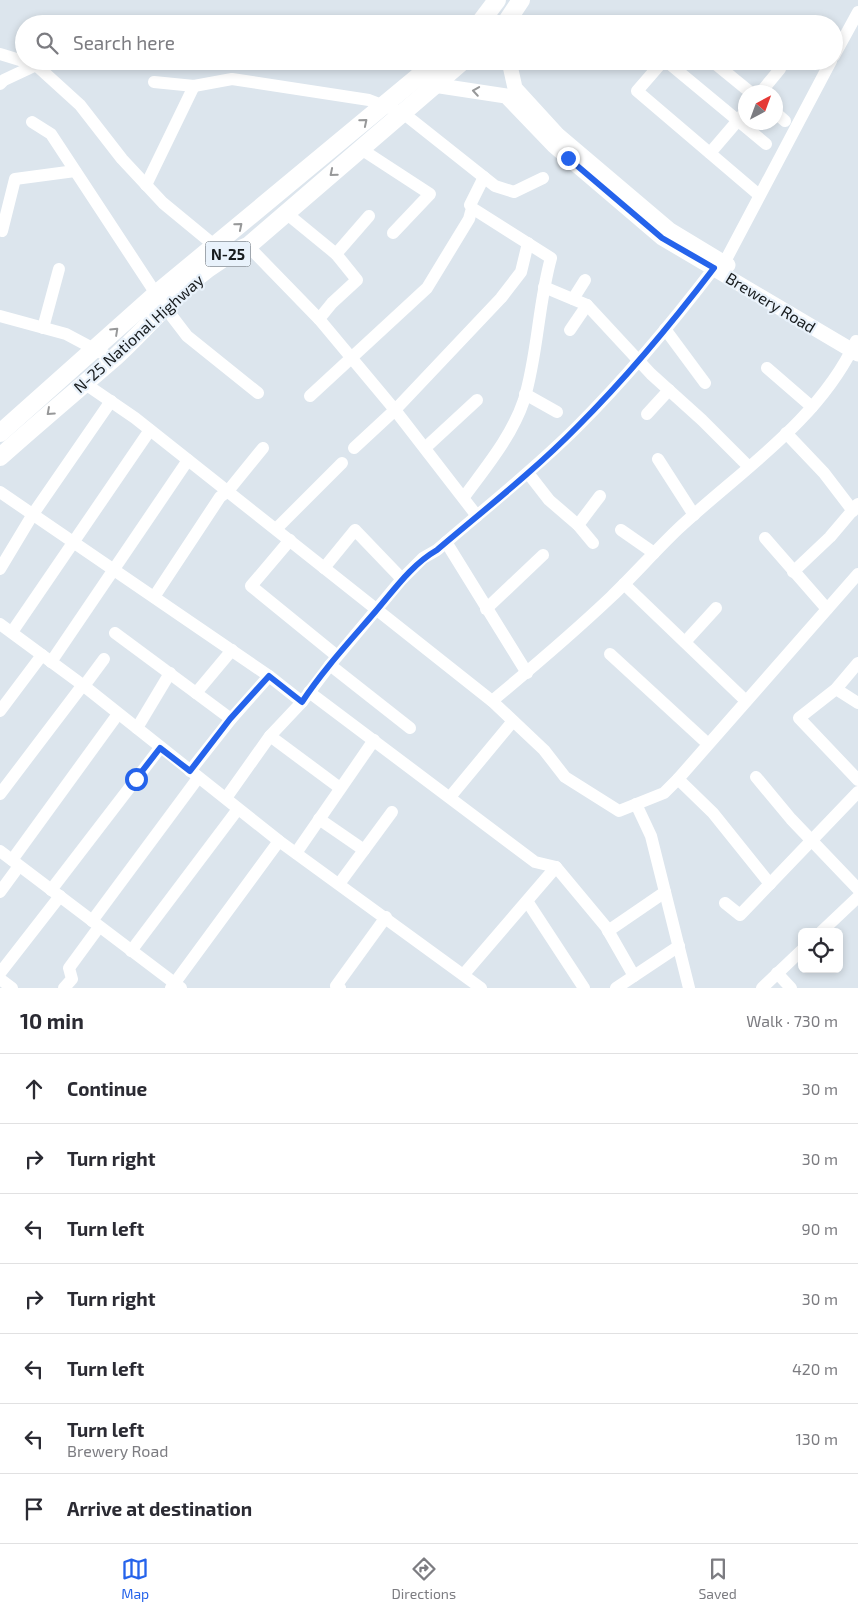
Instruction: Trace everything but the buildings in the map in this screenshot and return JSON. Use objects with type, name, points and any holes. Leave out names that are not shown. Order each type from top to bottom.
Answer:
[{"type":"highway","points":[[511,15],[521,0]]},
{"type":"highway","name":"N-25 National Highway","points":[[0,433],[96,350],[220,250],[426,70]]},
{"type":"highway","name":"N-25 National Highway","points":[[220,250],[248,246],[452,70]]},
{"type":"highway","name":"N-25 National Highway","points":[[0,457],[84,382],[113,359],[160,300]]},
{"type":"main road","name":"Brewery Road","points":[[509,70],[510,92],[670,230],[719,267],[856,347]]},
{"type":"main road","points":[[412,82],[510,92]]},
{"type":"street","points":[[843,40],[858,12]]},
{"type":"street","points":[[0,54],[15,59]]},
{"type":"street","points":[[0,84],[4,80],[25,70]]},
{"type":"street","points":[[42,70],[80,105],[164,204],[220,250]]},
{"type":"street","points":[[657,70],[637,91],[759,195]]},
{"type":"street","points":[[678,70],[738,113]]},
{"type":"street","points":[[723,70],[741,85]]},
{"type":"street","points":[[767,85],[779,70]]},
{"type":"street","points":[[226,798],[270,736],[306,697],[333,660],[402,579],[423,558],[446,542],[528,473],[577,427],[719,267],[826,70]]},
{"type":"street","points":[[154,82],[194,86],[232,79],[369,100],[403,113],[494,186],[514,192],[543,178]]},
{"type":"street","points":[[146,185],[194,86]]},
{"type":"street","points":[[710,153],[738,121]]},
{"type":"street","points":[[32,122],[51,134],[160,300],[187,336],[258,393]]},
{"type":"street","points":[[754,130],[766,144]]},
{"type":"street","points":[[361,149],[430,194],[393,234]]},
{"type":"street","points":[[2,231],[15,179],[75,171]]},
{"type":"street","points":[[310,396],[427,288],[469,219],[472,208],[470,204],[484,177]]},
{"type":"street","points":[[464,497],[504,441],[525,394],[531,371],[544,287],[551,258],[472,208]]},
{"type":"street","points":[[286,213],[336,254],[357,280],[332,303],[320,319]]},
{"type":"street","points":[[336,254],[369,216]]},
{"type":"street","points":[[354,448],[395,410],[501,298],[521,272],[528,243]]},
{"type":"street","points":[[248,246],[320,319],[395,410],[477,516]]},
{"type":"street","points":[[43,328],[59,269]]},
{"type":"street","points":[[573,299],[585,280]]},
{"type":"street","points":[[544,287],[587,305],[638,360],[749,467]]},
{"type":"street","points":[[570,330],[587,305]]},
{"type":"street","points":[[0,316],[66,334],[113,359]]},
{"type":"street","points":[[665,329],[705,382]]},
{"type":"street","points":[[492,701],[527,673],[624,584],[694,515],[786,433],[826,390],[856,347]]},
{"type":"street","points":[[767,368],[812,407]]},
{"type":"street","points":[[84,382],[150,430],[492,701],[544,750],[565,777],[618,811],[664,793],[858,574]]},
{"type":"street","points":[[647,414],[669,390]]},
{"type":"street","points":[[525,394],[557,412]]},
{"type":"street","points":[[425,448],[477,400]]},
{"type":"street","points":[[0,569],[33,514],[111,401]]},
{"type":"street","points":[[12,632],[150,430]]},
{"type":"street","points":[[786,433],[855,508],[830,537],[793,572]]},
{"type":"street","points":[[154,597],[220,497],[228,491],[263,448]]},
{"type":"street","points":[[658,459],[694,515]]},
{"type":"street","points":[[0,711],[46,658],[113,569],[188,460]]},
{"type":"street","points":[[276,529],[342,463]]},
{"type":"street","points":[[528,473],[548,500],[578,525],[592,543]]},
{"type":"street","points":[[0,492],[269,676],[374,740],[535,862],[556,867],[608,931],[634,976]]},
{"type":"street","points":[[578,525],[600,496]]},
{"type":"street","points":[[324,568],[355,530],[402,579]]},
{"type":"street","points":[[621,530],[654,553]]},
{"type":"street","points":[[765,538],[793,572],[828,609]]},
{"type":"street","points":[[290,540],[251,586],[410,728]]},
{"type":"street","points":[[446,542],[527,673]]},
{"type":"street","points":[[486,609],[543,556]]},
{"type":"street","points":[[624,584],[746,701]]},
{"type":"street","points":[[685,642],[716,608]]},
{"type":"street","points":[[0,624],[83,686],[279,841],[386,917],[481,988]]},
{"type":"street","points":[[115,632],[230,719]]},
{"type":"street","points":[[196,693],[232,650]]},
{"type":"street","points":[[610,654],[708,744]]},
{"type":"street","points":[[0,794],[104,659]]},
{"type":"street","points":[[858,663],[836,689],[799,718],[858,780]]},
{"type":"street","points":[[137,728],[170,673]]},
{"type":"street","points":[[64,988],[72,979],[69,968],[96,924],[230,719],[269,676]]},
{"type":"street","points":[[836,689],[858,703]]},
{"type":"street","points":[[0,892],[16,863],[118,714]]},
{"type":"street","points":[[450,797],[513,721]]},
{"type":"street","points":[[270,736],[340,788]]},
{"type":"street","points":[[296,853],[374,740]]},
{"type":"street","points":[[0,973],[160,748]]},
{"type":"street","points":[[756,777],[811,840],[858,889]]},
{"type":"street","points":[[678,779],[713,813],[770,884]]},
{"type":"street","points":[[725,903],[740,916],[858,792]]},
{"type":"street","points":[[636,804],[651,836],[690,988]]},
{"type":"street","points":[[131,951],[238,808]]},
{"type":"street","points":[[339,884],[392,812]]},
{"type":"street","points":[[319,819],[364,850]]},
{"type":"street","points":[[0,850],[175,986],[279,841]]},
{"type":"street","points":[[464,974],[556,867]]},
{"type":"street","points":[[608,931],[665,892]]},
{"type":"street","points":[[825,928],[858,897]]},
{"type":"street","points":[[527,902],[584,988]]},
{"type":"street","points":[[340,988],[336,986],[386,917]]},
{"type":"street","points":[[616,988],[678,946]]},
{"type":"street","points":[[762,988],[798,954]]},
{"type":"street","points":[[777,973],[791,988]]},
{"type":"street","points":[[0,979],[12,988]]},
{"type":"route","points":[[136,779],[160,748],[190,771],[230,719],[269,676],[302,702],[330,665],[402,579],[423,558],[437,550],[528,473],[577,427],[665,329],[714,268],[662,238],[568,158]]}]
